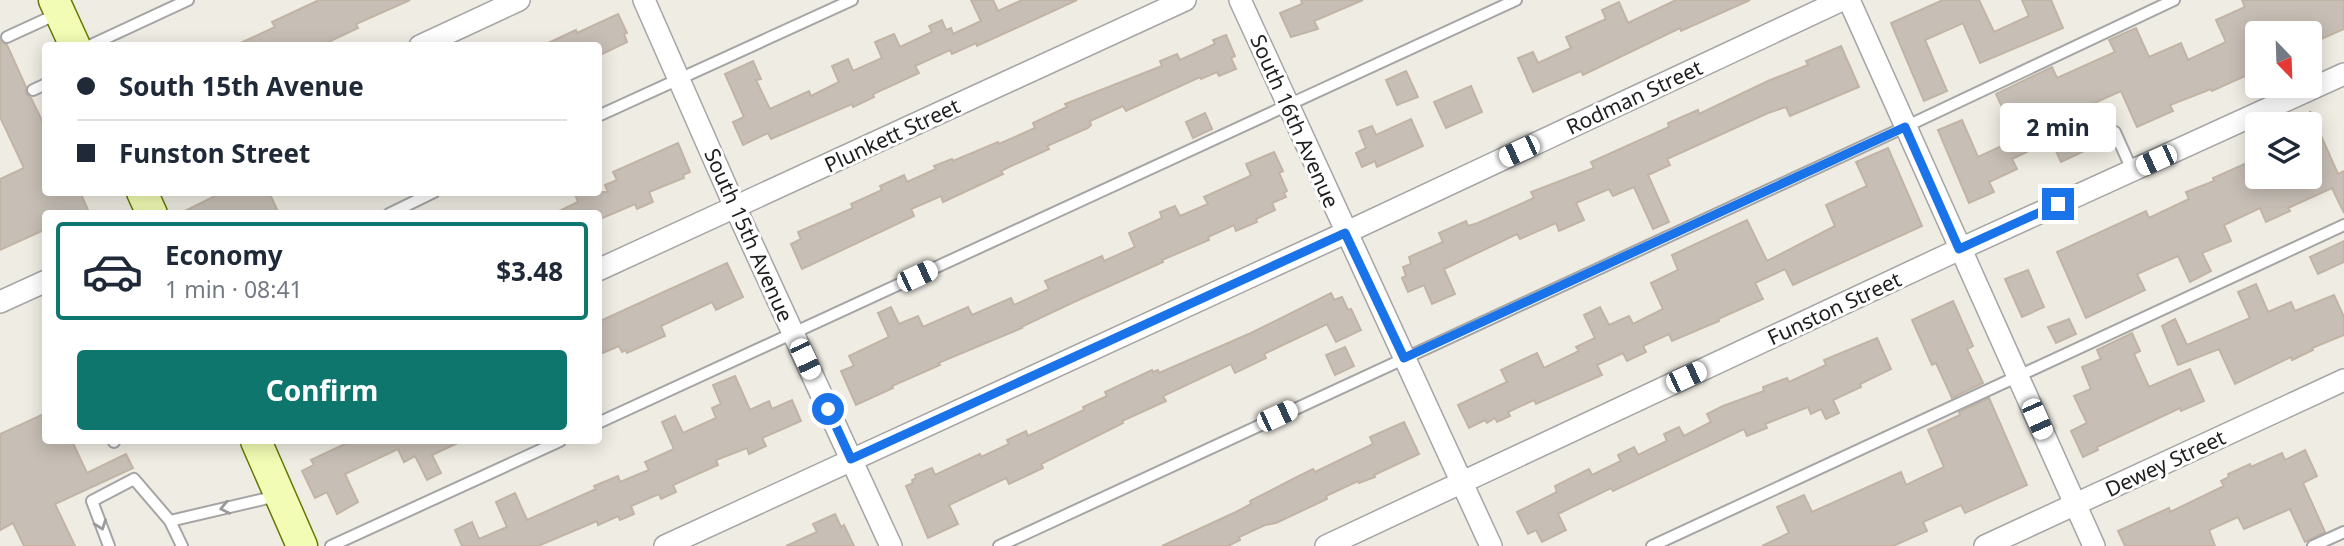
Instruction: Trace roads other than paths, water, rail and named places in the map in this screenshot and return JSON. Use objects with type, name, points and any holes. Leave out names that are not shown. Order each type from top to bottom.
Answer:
[{"type":"street","points":[[429,42],[519,0]]},
{"type":"street","name":"South 15th Avenue","points":[[644,0],[735,207],[891,546]]},
{"type":"street","name":"Plunkett Street","points":[[602,268],[1185,0]]},
{"type":"street","name":"South 16th Avenue","points":[[1240,0],[1491,546]]},
{"type":"street","name":"Rodman Street","points":[[665,546],[1345,233],[1842,0]]},
{"type":"street","points":[[1849,0],[2094,546]]},
{"type":"street","points":[[57,6],[73,42]]},
{"type":"street","name":"Funston Street","points":[[1326,546],[1959,249],[2344,74]]},
{"type":"street","points":[[0,302],[42,283]]},
{"type":"street","name":"Dewey Street","points":[[1985,546],[2344,380]]},
{"type":"street","points":[[257,444],[302,546]]},
{"type":"lane","points":[[98,42],[188,0]]},
{"type":"lane","points":[[602,115],[852,0]]},
{"type":"lane","points":[[602,421],[1516,0]]},
{"type":"lane","points":[[999,546],[1905,127],[2151,5],[2174,0]]},
{"type":"lane","points":[[6,37],[57,6]]},
{"type":"lane","points":[[33,90],[42,86]]},
{"type":"lane","points":[[2115,132],[2133,170]]},
{"type":"lane","points":[[396,210],[426,196]]},
{"type":"lane","points":[[1653,546],[2344,225]]},
{"type":"lane","points":[[331,546],[552,444]]},
{"type":"lane","points":[[109,546],[92,502],[134,479],[170,521],[182,546]]},
{"type":"lane","points":[[170,521],[280,495]]},
{"type":"lane","points":[[2313,546],[2344,532]]}]
